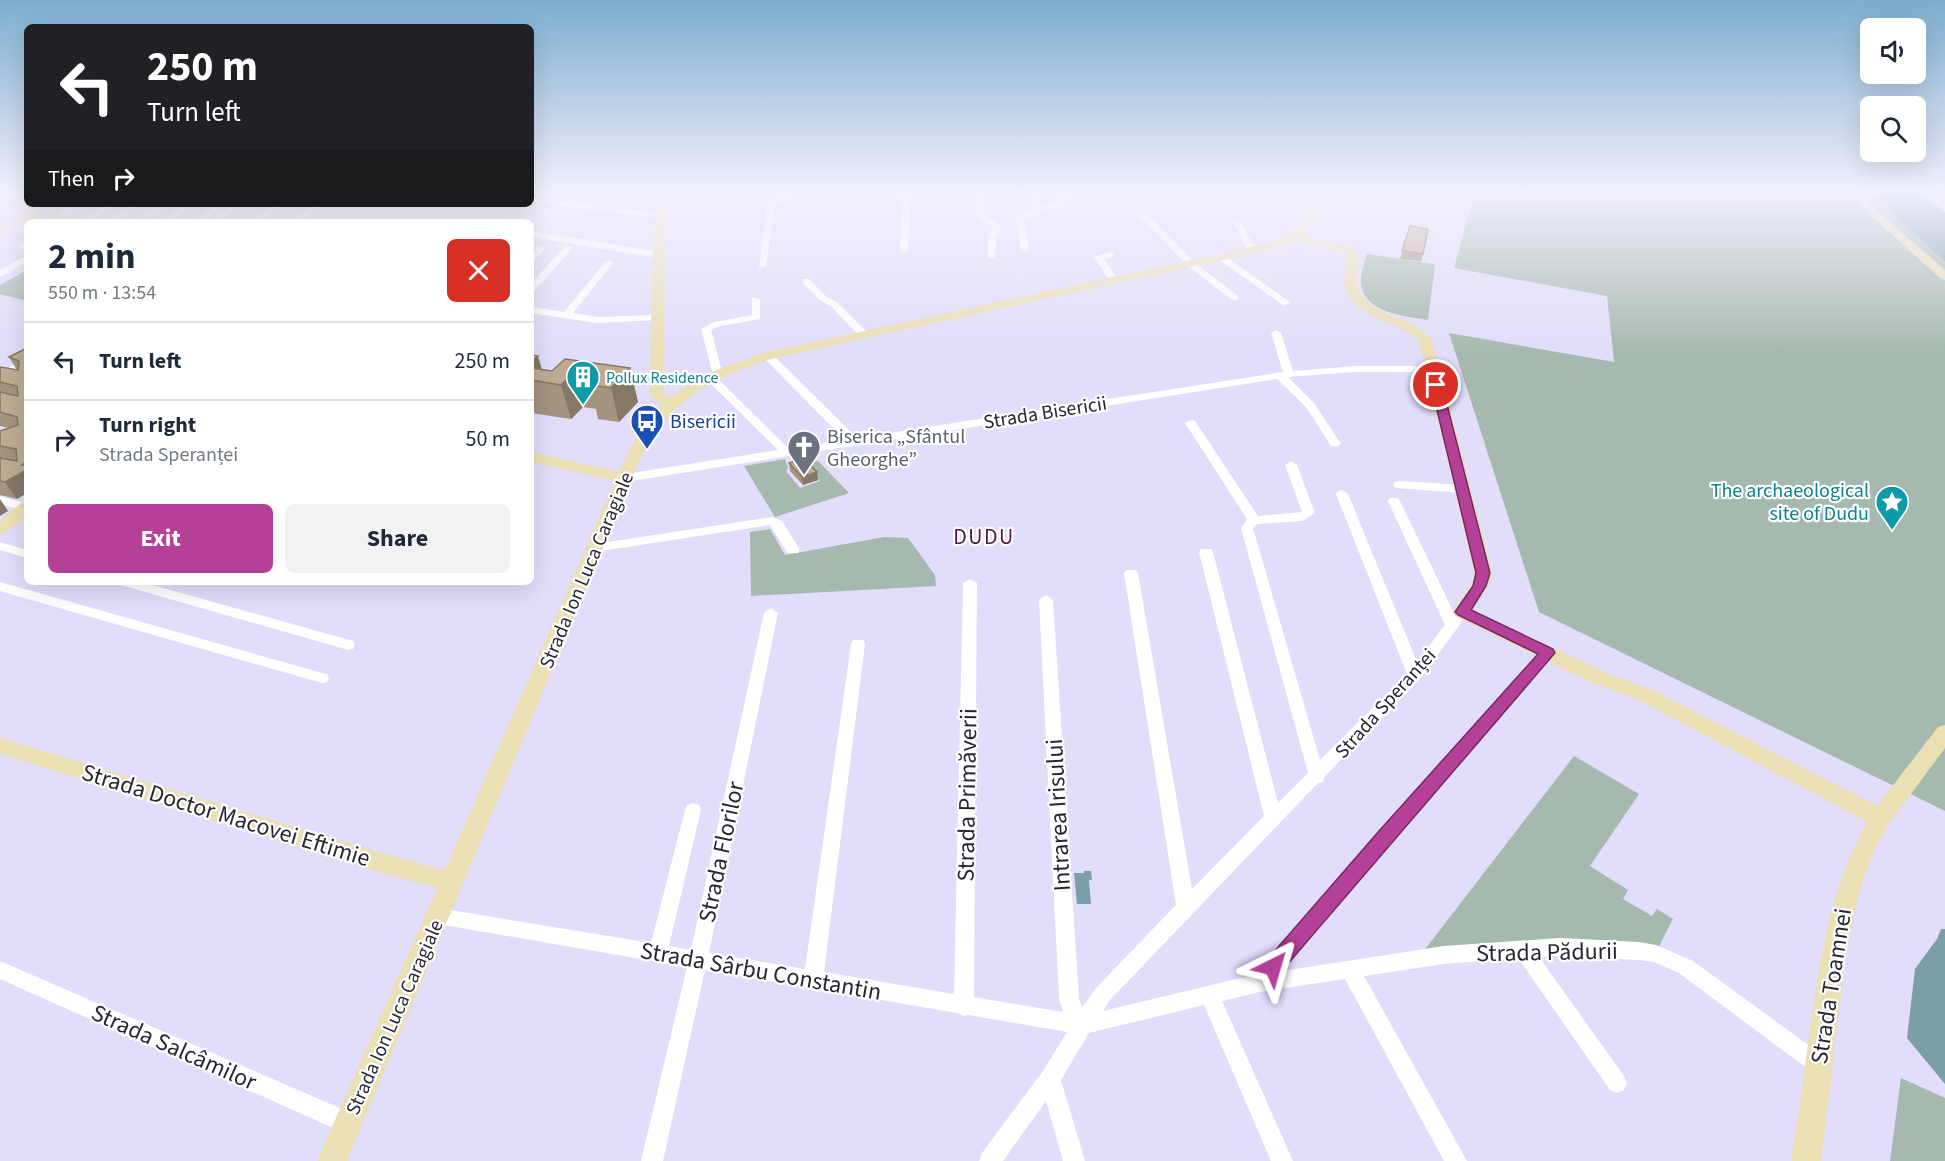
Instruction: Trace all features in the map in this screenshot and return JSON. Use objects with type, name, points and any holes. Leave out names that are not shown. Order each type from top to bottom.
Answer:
[{"type":"street","points":[[605,246],[659,255]]},
{"type":"street","points":[[659,246],[657,396],[669,404]]},
{"type":"street","points":[[762,266],[765,246]]},
{"type":"street","points":[[904,246],[904,252]]},
{"type":"street","points":[[992,246],[992,257]]},
{"type":"street","points":[[1174,246],[1191,264],[1235,298]]},
{"type":"street","points":[[1250,246],[1252,251]]},
{"type":"street","name":"Strada Ion Luca Caragiale","points":[[332,1161],[595,548],[621,477],[645,435],[669,404],[713,374],[768,356],[1268,246]]},
{"type":"street","name":"Strada Speranței","points":[[1083,1025],[1102,995],[1415,675],[1479,586],[1483,573],[1423,337],[1371,309],[1356,297],[1350,282],[1354,256],[1350,250],[1333,246]]},
{"type":"street","points":[[1911,246],[1945,276]]},
{"type":"street","points":[[534,257],[542,248]]},
{"type":"street","points":[[534,286],[569,248]]},
{"type":"street","points":[[1110,255],[1098,257],[1114,281]]},
{"type":"street","points":[[1222,258],[1286,303]]},
{"type":"street","points":[[0,274],[24,260]]},
{"type":"street","points":[[566,316],[609,263]]},
{"type":"street","points":[[806,281],[824,299],[835,305],[863,334]]},
{"type":"street","points":[[755,299],[757,317],[714,325],[706,329],[713,374],[787,453]]},
{"type":"street","points":[[534,311],[603,321],[657,318]]},
{"type":"street","points":[[1276,333],[1284,375],[1310,405],[1335,444]]},
{"type":"street","points":[[768,356],[854,442]]},
{"type":"street","points":[[7,377],[24,363]]},
{"type":"street","name":"Strada Bisericii","points":[[621,477],[1284,375],[1356,369],[1432,369]]},
{"type":"street","points":[[1191,423],[1254,520]]},
{"type":"street","points":[[534,458],[621,477]]},
{"type":"street","points":[[1291,465],[1309,513],[1302,517],[1254,520],[1247,528],[1317,777]]},
{"type":"street","points":[[1399,485],[1463,489]]},
{"type":"street","points":[[1342,494],[1415,675]]},
{"type":"street","points":[[0,500],[24,506]]},
{"type":"street","points":[[1394,501],[1457,619],[1548,653],[1595,676],[1648,696],[1880,818]]},
{"type":"street","points":[[0,529],[24,509]]},
{"type":"street","points":[[595,548],[772,521],[778,524],[793,550]]},
{"type":"street","points":[[0,546],[24,553]]},
{"type":"street","points":[[1206,552],[1274,818]]},
{"type":"street","points":[[1131,573],[1185,908]]},
{"type":"street","name":"Strada Primăverii","points":[[964,1007],[970,583]]},
{"type":"street","points":[[137,585],[348,645]]},
{"type":"street","points":[[0,586],[322,678]]},
{"type":"street","name":"Intrarea Irisului","points":[[1046,600],[1069,999],[1072,1012],[1083,1025]]},
{"type":"street","name":"Strada Florilor","points":[[652,1161],[698,959],[771,613]]},
{"type":"street","points":[[813,980],[858,644]]},
{"type":"street","points":[[1259,983],[1385,836],[1548,653]]},
{"type":"street","name":"Strada Toamnei","points":[[1806,1161],[1833,954],[1843,908],[1862,852],[1880,818],[1945,733]]},
{"type":"street","name":"Strada Doctor Macovei Eftimie","points":[[0,746],[375,861],[453,882]]},
{"type":"street","points":[[658,953],[693,810]]},
{"type":"street","name":"Strada Sârbu Constantin","points":[[438,916],[698,959],[964,1007],[1083,1025]]},
{"type":"street","name":"Strada Pădurii","points":[[1083,1025],[1259,983],[1350,969],[1444,955],[1522,949],[1598,947],[1639,951],[1686,967],[1819,1065]]},
{"type":"street","points":[[1522,949],[1617,1083]]},
{"type":"street","points":[[1350,969],[1456,1161]]},
{"type":"street","name":"Strada Salcâmilor","points":[[0,970],[348,1123]]},
{"type":"street","points":[[1209,994],[1282,1161]]},
{"type":"street","points":[[990,1161],[1050,1078],[1083,1025]]},
{"type":"street","points":[[1050,1078],[1074,1161]]},
{"type":"shaded area","points":[[1460,246],[1928,246],[1945,262],[1945,811],[1539,612],[1449,333],[1614,362],[1607,296],[1454,268]]},
{"type":"shaded area","points":[[1928,246],[1945,246],[1945,262]]},
{"type":"shaded area","points":[[1367,254],[1435,264],[1428,320],[1387,311],[1369,301],[1361,283]]},
{"type":"shaded area","points":[[24,272],[24,300],[0,294],[0,285]]},
{"type":"shaded area","points":[[785,459],[788,468],[786,471],[800,488],[820,481],[805,464],[818,461],[849,493],[775,517],[744,466]]},
{"type":"shaded area","points":[[770,529],[785,555],[884,537],[908,538],[935,575],[936,586],[751,596],[750,532]]},
{"type":"shaded area","points":[[1574,756],[1639,794],[1590,866],[1628,890],[1623,899],[1652,916],[1657,909],[1673,919],[1656,952],[1423,952]]},
{"type":"shaded area","points":[[1084,871],[1091,871],[1092,880],[1089,880],[1091,904],[1077,904],[1074,873],[1084,873]]},
{"type":"shaded area","points":[[1941,929],[1945,929],[1945,1084],[1907,1038],[1915,969],[1937,939]]},
{"type":"shaded area","points":[[1901,1078],[1945,1098],[1945,1161],[1890,1161]]},
{"type":"building","points":[[1404,246],[1425,246],[1423,254],[1402,251]]},
{"type":"building","points":[[24,350],[24,464],[22,465],[24,472],[5,482],[0,481],[0,458],[17,461],[16,449],[0,446],[0,431],[18,425],[17,417],[0,412],[0,392],[18,396],[17,386],[0,382],[0,367],[18,370],[19,361],[9,357]]},
{"type":"building","points":[[565,359],[630,368],[611,388],[589,385],[598,376],[573,373],[561,385],[534,380],[534,368],[552,371]]},
{"type":"building","points":[[803,458],[817,472],[802,477],[789,463]]},
{"type":"place","name":"Pollux Residence","points":[[583,406]]},
{"type":"place","name":"Bisericii","points":[[647,450]]},
{"type":"place","name":"Biserica „Sfântul Gheorghe”","points":[[804,476]]},
{"type":"place","name":"The archaeological site of Dudu","points":[[1892,531]]},
{"type":"district","name":"DUDU","points":[[984,536]]},
{"type":"route","points":[[1273,967],[1385,836],[1548,653],[1462,612],[1482,581],[1483,573],[1436,385]]}]
